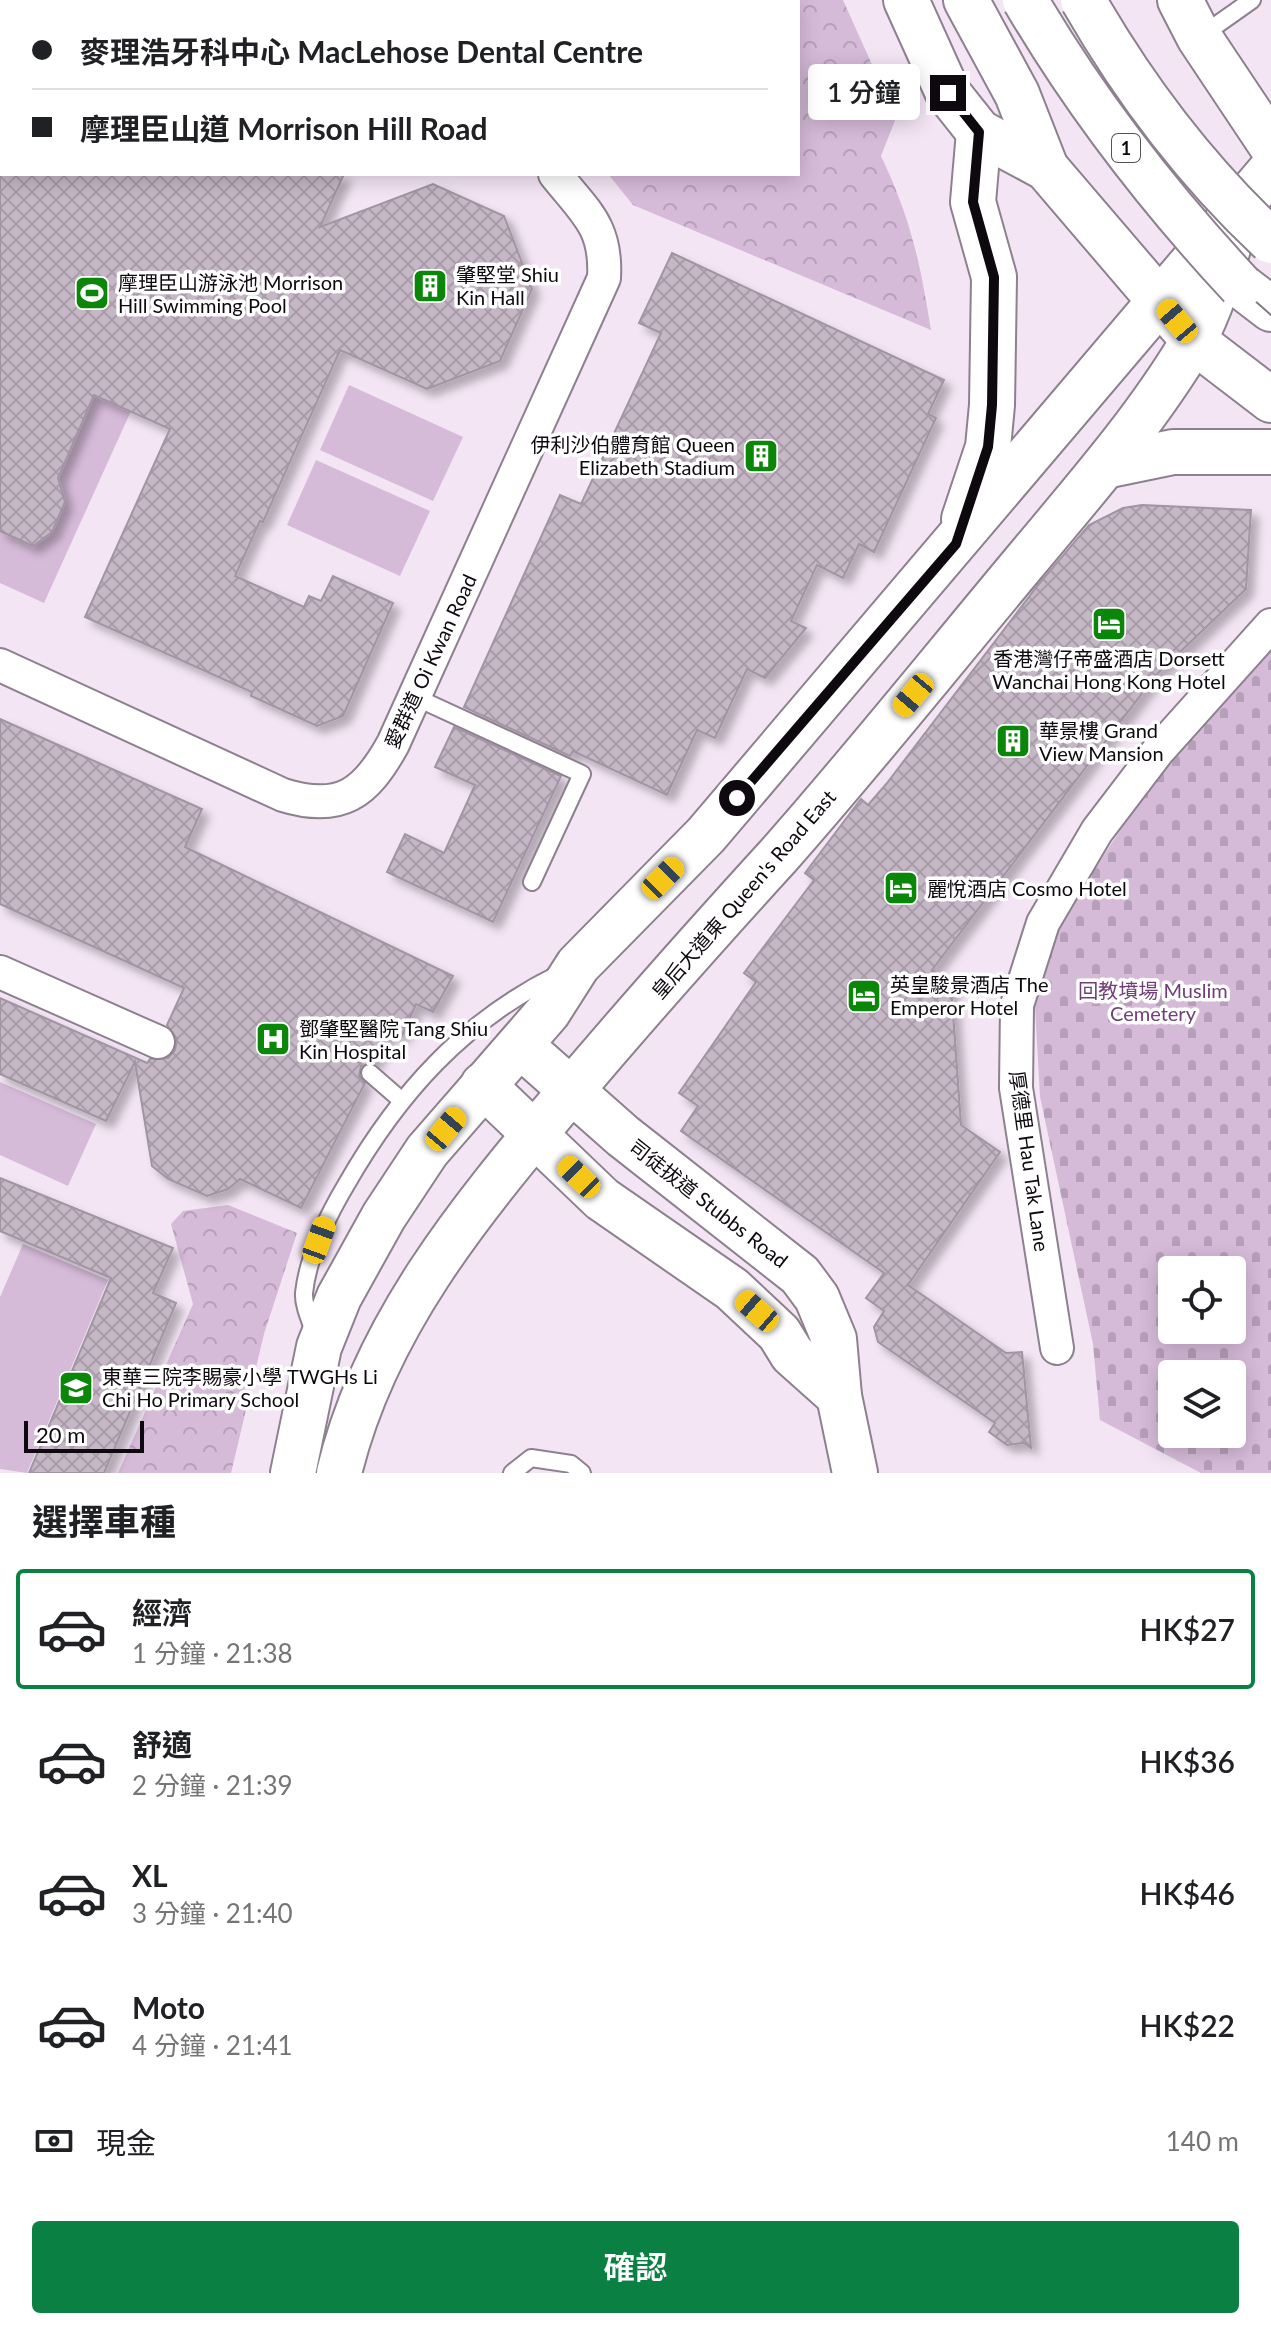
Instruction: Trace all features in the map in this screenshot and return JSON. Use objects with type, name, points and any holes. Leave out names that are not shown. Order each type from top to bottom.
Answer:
[{"type":"main road","points":[[906,0],[948,93],[979,132],[1046,168]]},
{"type":"main road","points":[[966,0],[1017,94],[1046,168],[1088,221],[1194,341],[1271,400]]},
{"type":"main road","name":"1","points":[[1025,0],[1070,77],[1190,231],[1241,286],[1271,309]]},
{"type":"main road","name":"1","points":[[1083,0],[1165,126],[1212,181],[1271,241]]},
{"type":"main road","points":[[1091,0],[1139,76],[1239,208]]},
{"type":"main road","points":[[1190,18],[1271,145]]},
{"type":"main road","points":[[956,544],[988,447],[992,405],[994,277],[973,202],[979,132]]},
{"type":"main road","points":[[293,1473],[319,1347],[339,1297],[384,1216],[427,1151],[548,1012],[578,965],[706,835],[1271,170]]},
{"type":"main road","name":"皇后大道東 Queen's Road East","points":[[339,1473],[350,1429],[391,1333],[437,1258],[572,1090],[803,827],[1105,466],[1194,341],[1223,269],[1239,208]]},
{"type":"main road","points":[[1105,466],[1173,452],[1271,452]]},
{"type":"main road","name":"司徒拔道 Stubbs Road","points":[[520,1045],[623,1136],[800,1275],[817,1298],[834,1339],[839,1396],[855,1473]]},
{"type":"main road","points":[[483,1085],[602,1199],[732,1289],[779,1333],[792,1354],[839,1396]]},
{"type":"street","name":"愛群道 Oi Kwan Road","points":[[0,665],[305,802],[328,802],[355,794],[376,775],[415,697],[604,278],[606,251],[598,227],[557,176]]},
{"type":"street","name":"厚德里 Hau Tak Lane","points":[[1057,1348],[1016,1088],[1017,1005],[1043,923],[1097,831],[1158,751],[1271,625]]},
{"type":"street","points":[[0,972],[158,1042]]},
{"type":"lane","points":[[1190,18],[1252,0]]},
{"type":"lane","points":[[415,697],[582,774],[532,882]]},
{"type":"lane","points":[[319,1347],[303,1296],[311,1263],[327,1217],[374,1135],[427,1068],[525,991],[578,965]]},
{"type":"lane","points":[[370,1073],[401,1100]]},
{"type":"lane","points":[[512,1473],[531,1458],[571,1464],[582,1473]]},
{"type":"green space","points":[[800,0],[843,0],[896,118],[881,156],[913,241],[931,330],[633,205],[610,176],[800,176]]},
{"type":"green space","points":[[0,176],[3,176],[131,411],[44,603],[0,583]]},
{"type":"green space","points":[[349,385],[463,437],[433,501],[320,450]]},
{"type":"green space","points":[[316,460],[430,511],[400,576],[287,525]]},
{"type":"green space","name":"回教墳場 Muslim Cemetery","points":[[1271,647],[1271,1473],[1201,1473],[1100,1420],[1093,1344],[1040,1097],[1034,989],[1056,928],[1125,823],[1201,722]]},
{"type":"green space","points":[[0,1082],[96,1124],[68,1186],[0,1155]]},
{"type":"green space","points":[[228,1205],[297,1233],[264,1334],[231,1473],[118,1473],[193,1304],[171,1224],[183,1211]]},
{"type":"green space","points":[[23,1244],[108,1280],[27,1473],[0,1469],[0,1297]]},
{"type":"building","points":[[0,176],[343,176],[320,227],[433,184],[504,216],[532,289],[500,361],[427,389],[340,350],[263,522],[260,521],[235,576],[304,607],[309,596],[321,601],[333,576],[393,603],[343,716],[317,726],[251,696],[252,692],[85,617],[170,429],[94,395],[58,478],[65,502],[52,532],[33,546],[0,531]]},
{"type":"building","name":"伊利沙伯體育館 Queen Elizabeth Stadium","points":[[672,253],[944,380],[928,414],[936,418],[874,552],[859,544],[843,578],[817,565],[791,621],[806,628],[765,678],[747,669],[715,738],[697,730],[667,795],[573,751],[570,756],[464,707],[560,495],[581,504],[661,333],[639,323]]},
{"type":"building","points":[[1142,505],[1251,510],[1246,589],[1156,675],[932,970],[951,984],[961,1125],[1000,1152],[908,1285],[1006,1353],[1022,1352],[1031,1448],[1024,1443],[1007,1445],[989,1432],[995,1423],[878,1342],[874,1327],[884,1311],[866,1298],[884,1273],[681,1131],[698,1106],[679,1093],[756,982],[744,973],[814,880],[805,873],[861,799],[868,805],[887,783],[1038,585],[1089,525],[1123,508]]},
{"type":"building","points":[[0,719],[202,809],[185,847],[453,976],[433,1012],[416,1004],[402,1036],[390,1030],[374,1063],[361,1066],[359,1076],[365,1083],[301,1208],[240,1179],[228,1189],[207,1196],[168,1179],[152,1166],[135,1062],[106,1121],[0,1074],[0,998],[147,1063],[150,1059],[168,1058],[175,1050],[177,1039],[167,1025],[184,988],[0,904]]},
{"type":"building","points":[[454,727],[561,776],[493,922],[387,872],[405,834],[444,853],[475,785],[435,767]]},
{"type":"building","points":[[0,1178],[173,1248],[153,1293],[176,1303],[104,1473],[29,1473],[111,1278],[0,1231]]},
{"type":"tram line","points":[[1020,0],[1072,87],[1132,169],[1198,245],[1271,315]]},
{"type":"place","name":"肇堅堂 Shiu Kin Hall","points":[[430,286]]},
{"type":"place","name":"摩理臣山游泳池 Morrison Hill Swimming Pool","points":[[92,293]]},
{"type":"place","name":"伊利沙伯體育館 Queen Elizabeth Stadium","points":[[761,456]]},
{"type":"place","name":"香港灣仔帝盛酒店 Dorsett Wanchai Hong Kong Hotel","points":[[1109,624]]},
{"type":"place","name":"華景樓 Grand View Mansion","points":[[1013,741]]},
{"type":"place","name":"麗悅酒店 Cosmo Hotel","points":[[901,888]]},
{"type":"place","name":"英皇駿景酒店 The Emperor Hotel","points":[[864,996]]},
{"type":"place","name":"鄧肇堅醫院 Tang Shiu Kin Hospital","points":[[273,1039]]},
{"type":"place","name":"東華三院李賜豪小學 TWGHs Li Chi Ho Primary School","points":[[76,1388]]},
{"type":"route","points":[[737,798],[956,544],[988,447],[992,405],[994,277],[973,202],[979,132],[948,93]]}]
